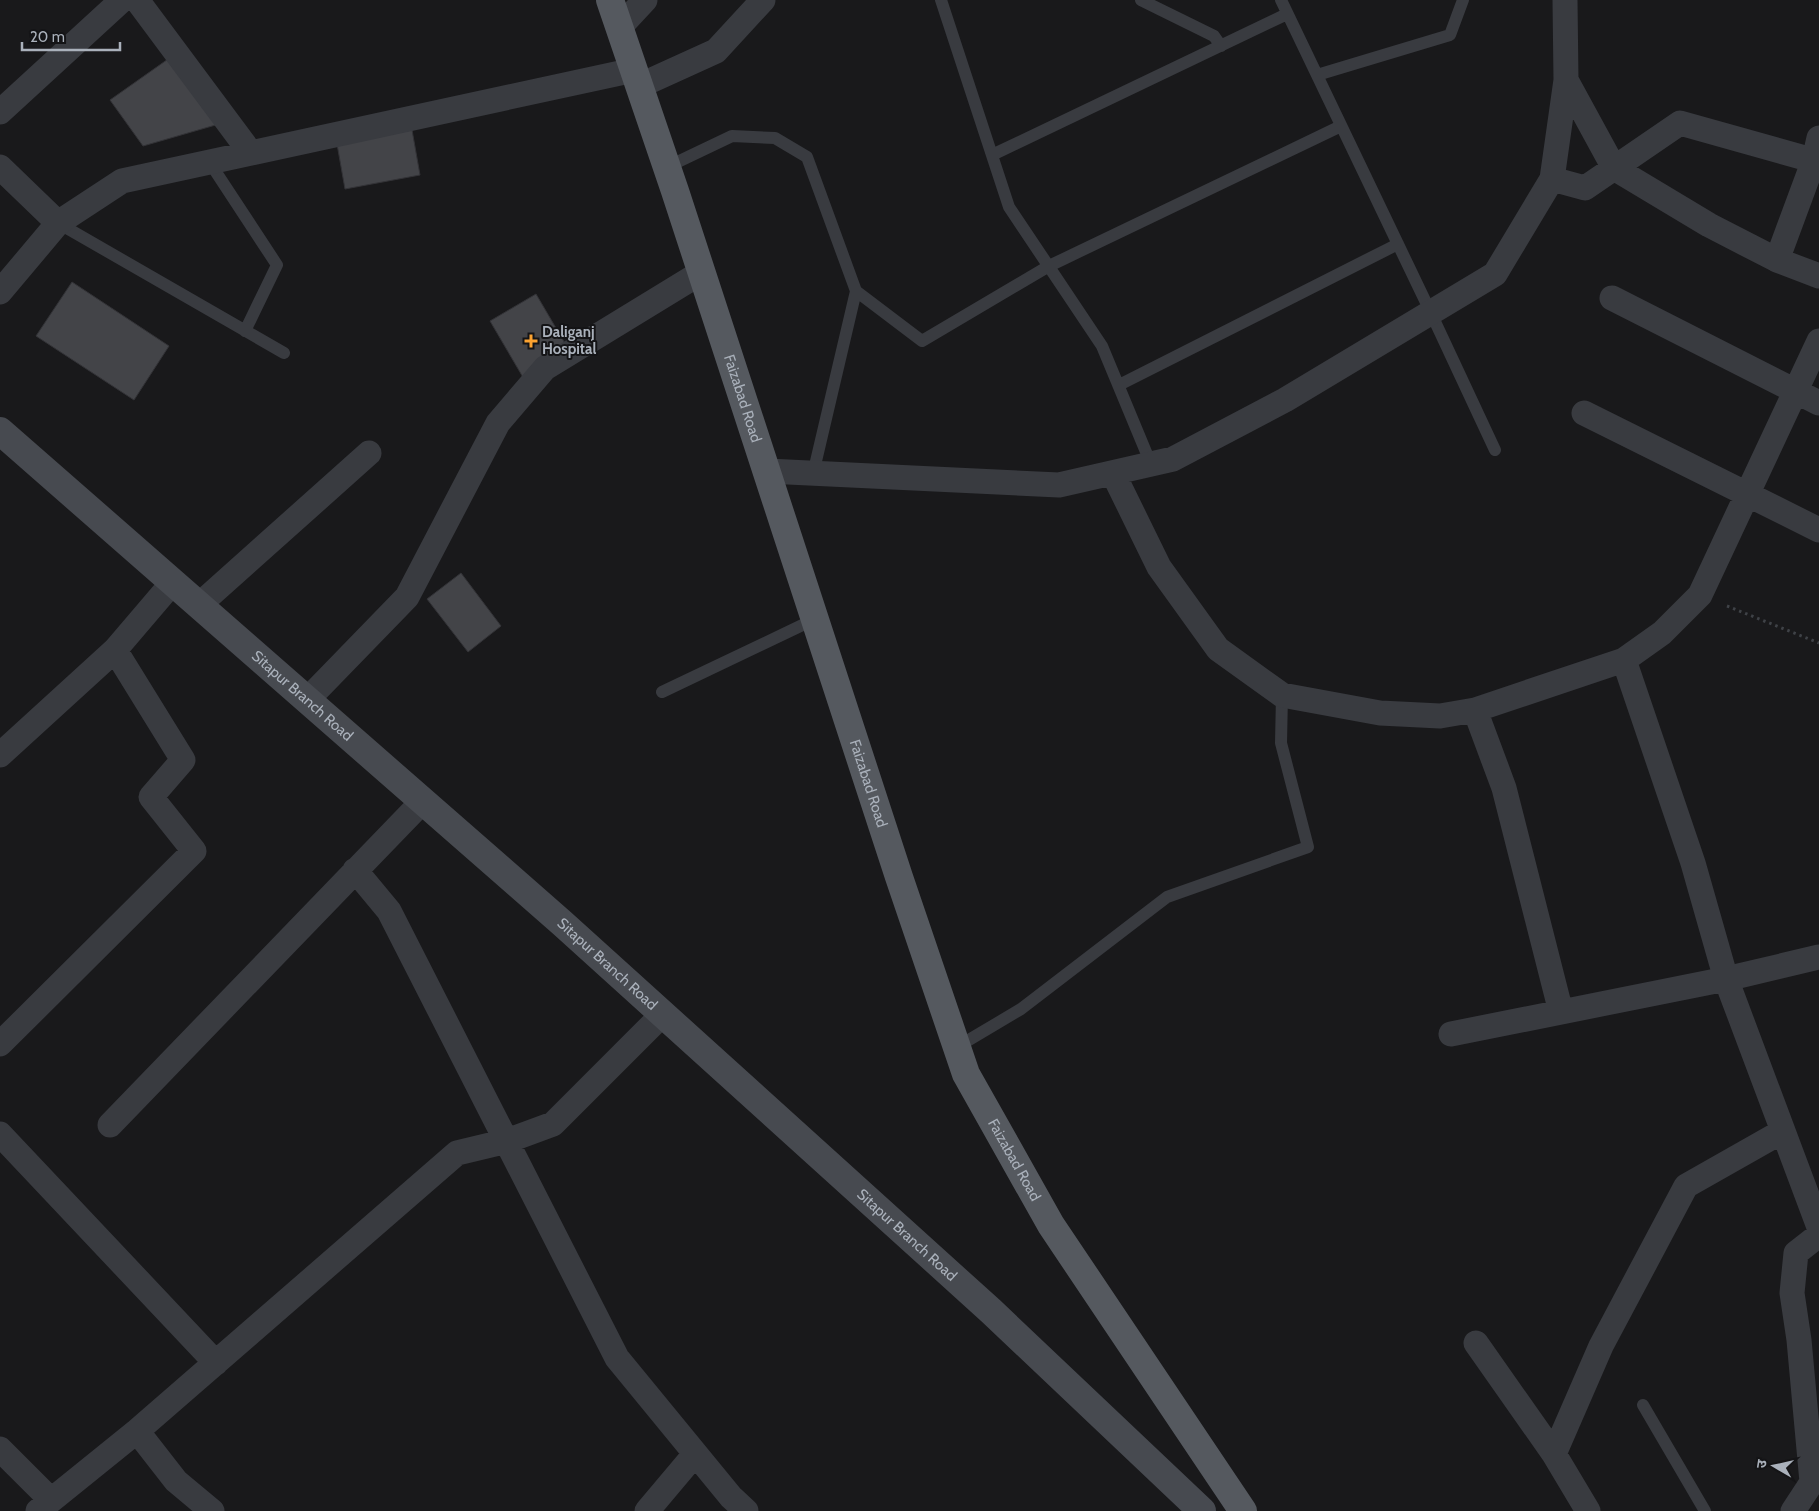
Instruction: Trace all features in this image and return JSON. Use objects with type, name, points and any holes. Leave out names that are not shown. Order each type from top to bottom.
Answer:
[{"type":"main road","name":"Faizabad Road","points":[[610,0],[702,272],[966,1074],[1051,1226],[1243,1511]]},
{"type":"street","points":[[0,112],[122,0]]},
{"type":"street","points":[[138,0],[250,152]]},
{"type":"street","points":[[619,28],[645,0]]},
{"type":"street","points":[[5,274],[58,222],[122,182],[210,163],[250,152],[636,78],[716,51],[763,0]]},
{"type":"street","points":[[767,471],[1059,486],[1173,459],[1285,400],[1495,274],[1552,179],[1566,80],[1565,0]]},
{"type":"street","points":[[1566,80],[1614,168],[1709,225],[1776,260],[1819,276]]},
{"type":"street","points":[[1552,179],[1584,188],[1680,123],[1817,153],[1776,260]]},
{"type":"street","points":[[0,167],[58,222]]},
{"type":"street","points":[[307,700],[408,598],[498,424],[545,368],[702,272]]},
{"type":"street","points":[[1612,298],[1819,403]]},
{"type":"street","points":[[1113,473],[1159,567],[1218,649],[1282,695],[1380,713],[1440,716],[1475,710],[1624,660],[1662,633],[1700,595],[1819,341]]},
{"type":"street","points":[[1584,413],[1819,530]]},
{"type":"street","name":"Sitapur Branch Road","points":[[0,431],[662,1014],[992,1311],[1202,1511]]},
{"type":"street","points":[[199,605],[370,453]]},
{"type":"street","points":[[0,755],[115,650],[173,582]]},
{"type":"street","points":[[0,1044],[194,851],[151,797],[183,760],[115,650]]},
{"type":"street","points":[[1624,660],[1693,863],[1726,979],[1819,1227]]},
{"type":"street","points":[[1475,710],[1504,788],[1561,1012]]},
{"type":"street","points":[[110,1125],[355,870],[423,802]]},
{"type":"street","points":[[355,870],[389,911],[617,1358],[731,1497],[746,1511]]},
{"type":"street","points":[[1451,1034],[1726,979],[1819,957]]},
{"type":"street","points":[[0,1449],[45,1506],[137,1432],[457,1153],[507,1141],[553,1124],[662,1014]]},
{"type":"street","points":[[1554,1454],[1601,1346],[1686,1186],[1783,1130]]},
{"type":"street","points":[[0,1134],[216,1363]]},
{"type":"street","points":[[1793,1511],[1812,1482],[1799,1340],[1792,1292],[1796,1253],[1819,1234]]},
{"type":"street","points":[[1476,1343],[1554,1454],[1588,1511]]},
{"type":"street","points":[[137,1432],[176,1481],[212,1511]]},
{"type":"street","points":[[647,1511],[695,1454]]},
{"type":"lane","points":[[941,0],[1009,207],[1102,346],[1151,464]]},
{"type":"lane","points":[[1141,0],[1214,36],[1221,46]]},
{"type":"lane","points":[[1281,0],[1495,450]]},
{"type":"lane","points":[[1317,75],[1450,35],[1463,0]]},
{"type":"lane","points":[[992,155],[1287,14]]},
{"type":"lane","points":[[667,167],[732,136],[775,138],[806,157],[856,291],[922,341],[1049,266],[1341,126]]},
{"type":"lane","points":[[210,163],[277,265],[245,331]]},
{"type":"lane","points":[[58,222],[284,354]]},
{"type":"lane","points":[[1119,385],[1398,244]]},
{"type":"lane","points":[[813,474],[856,291]]},
{"type":"lane","points":[[662,692],[815,619]]},
{"type":"lane","points":[[957,1047],[1021,1009],[1167,897],[1308,846],[1281,743],[1282,695]]},
{"type":"lane","points":[[1643,1405],[1705,1511]]},
{"type":"path","points":[[1700,595],[1819,643]]},
{"type":"building","points":[[171,57],[219,124],[143,146],[110,100]]},
{"type":"building","points":[[412,130],[420,175],[345,189],[337,144]]},
{"type":"building","points":[[72,282],[169,346],[134,400],[36,336]]},
{"type":"building","points":[[536,294],[570,352],[524,379],[490,321]]},
{"type":"building","points":[[461,573],[501,626],[468,652],[427,599]]},
{"type":"place","name":"Daliganj Hospital","points":[[531,341]]}]
